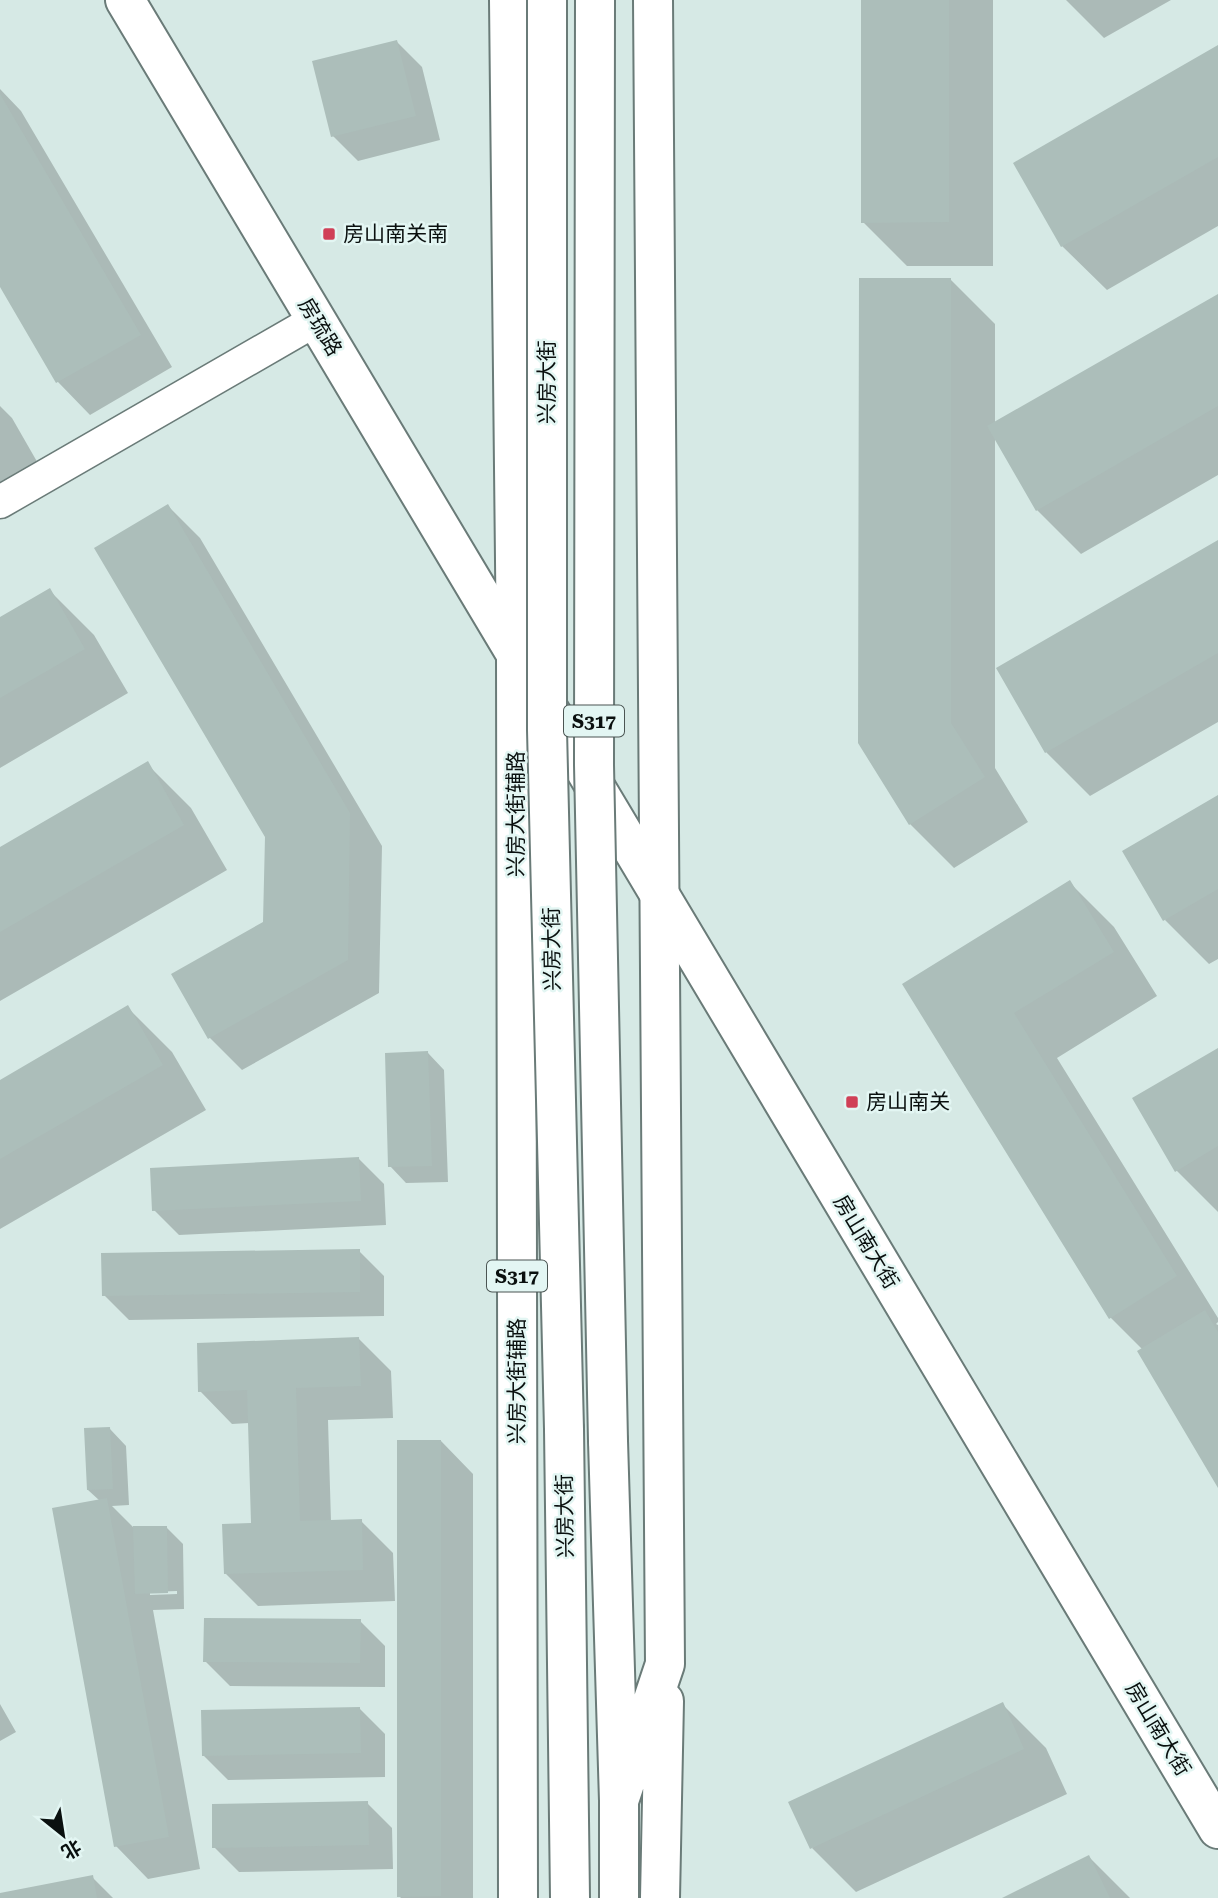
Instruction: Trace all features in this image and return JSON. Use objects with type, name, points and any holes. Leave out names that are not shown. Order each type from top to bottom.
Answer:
[{"type":"main road","name":"房琉路","points":[[125,0],[516,654]]},
{"type":"main road","name":"兴房大街","points":[[509,0],[516,654]]},
{"type":"main road","name":"兴房大街","points":[[547,0],[547,730],[564,1429],[570,1898]]},
{"type":"main road","name":"S317","points":[[595,0],[594,765],[619,1898]]},
{"type":"main road","name":"S317","points":[[653,0],[665,1664],[660,1898]]},
{"type":"main road","name":"房山南大街","points":[[516,654],[1218,1829]]},
{"type":"main road","name":"兴房大街辅路","points":[[516,654],[518,1898]]},
{"type":"main road","name":"S317","points":[[618,1801],[665,1664]]},
{"type":"street","points":[[0,502],[316,320]]},
{"type":"building","points":[[861,0],[949,0],[949,222],[861,223]]},
{"type":"building","points":[[397,40],[416,116],[331,137],[312,61]]},
{"type":"building","points":[[1218,45],[1218,157],[1061,247],[1013,163]]},
{"type":"building","points":[[0,94],[141,335],[56,383],[0,287]]},
{"type":"building","points":[[859,278],[951,278],[951,723],[985,777],[909,825],[858,743]]},
{"type":"building","points":[[1218,294],[1218,406],[1036,511],[987,426]]},
{"type":"building","points":[[168,504],[350,813],[348,960],[208,1039],[171,974],[263,922],[265,837],[94,548]]},
{"type":"building","points":[[1218,540],[1218,653],[1045,753],[996,668]]},
{"type":"building","points":[[50,588],[85,649],[0,698],[0,617]]},
{"type":"building","points":[[148,761],[184,825],[0,932],[0,847]]},
{"type":"building","points":[[1218,795],[1218,889],[1163,921],[1122,851]]},
{"type":"building","points":[[1070,880],[1114,952],[1014,1013],[1177,1276],[1109,1319],[902,984]]},
{"type":"building","points":[[128,1005],[163,1065],[0,1159],[0,1080]]},
{"type":"building","points":[[1218,1048],[1218,1146],[1175,1172],[1132,1098]]},
{"type":"building","points":[[428,1051],[432,1166],[388,1167],[385,1053]]},
{"type":"building","points":[[359,1157],[361,1201],[152,1211],[150,1168]]},
{"type":"building","points":[[360,1249],[360,1292],[102,1296],[101,1253]]},
{"type":"building","points":[[1205,1310],[1218,1332],[1218,1488],[1137,1351]]},
{"type":"building","points":[[359,1337],[361,1386],[296,1388],[300,1521],[362,1519],[363,1570],[224,1574],[222,1524],[251,1523],[247,1390],[198,1392],[197,1343]]},
{"type":"building","points":[[110,1427],[113,1489],[87,1490],[84,1428]]},
{"type":"building","points":[[397,1440],[441,1440],[441,1896],[397,1897]]},
{"type":"building","points":[[107,1498],[169,1837],[114,1847],[52,1508]]},
{"type":"building","points":[[133,1526],[167,1526],[168,1593],[135,1594]]},
{"type":"building","points":[[204,1618],[361,1619],[360,1663],[203,1662]]},
{"type":"building","points":[[1003,1702],[1024,1749],[810,1849],[788,1802]]},
{"type":"building","points":[[360,1707],[361,1753],[202,1756],[201,1710]]},
{"type":"building","points":[[368,1801],[369,1845],[212,1848],[212,1804]]},
{"type":"building","points":[[1089,1855],[1110,1898],[1002,1898]]},
{"type":"building","points":[[93,1875],[97,1898],[0,1898],[0,1893]]},
{"type":"place","name":"房山南关南","points":[[329,234]]},
{"type":"place","name":"房山南关","points":[[852,1102]]}]
